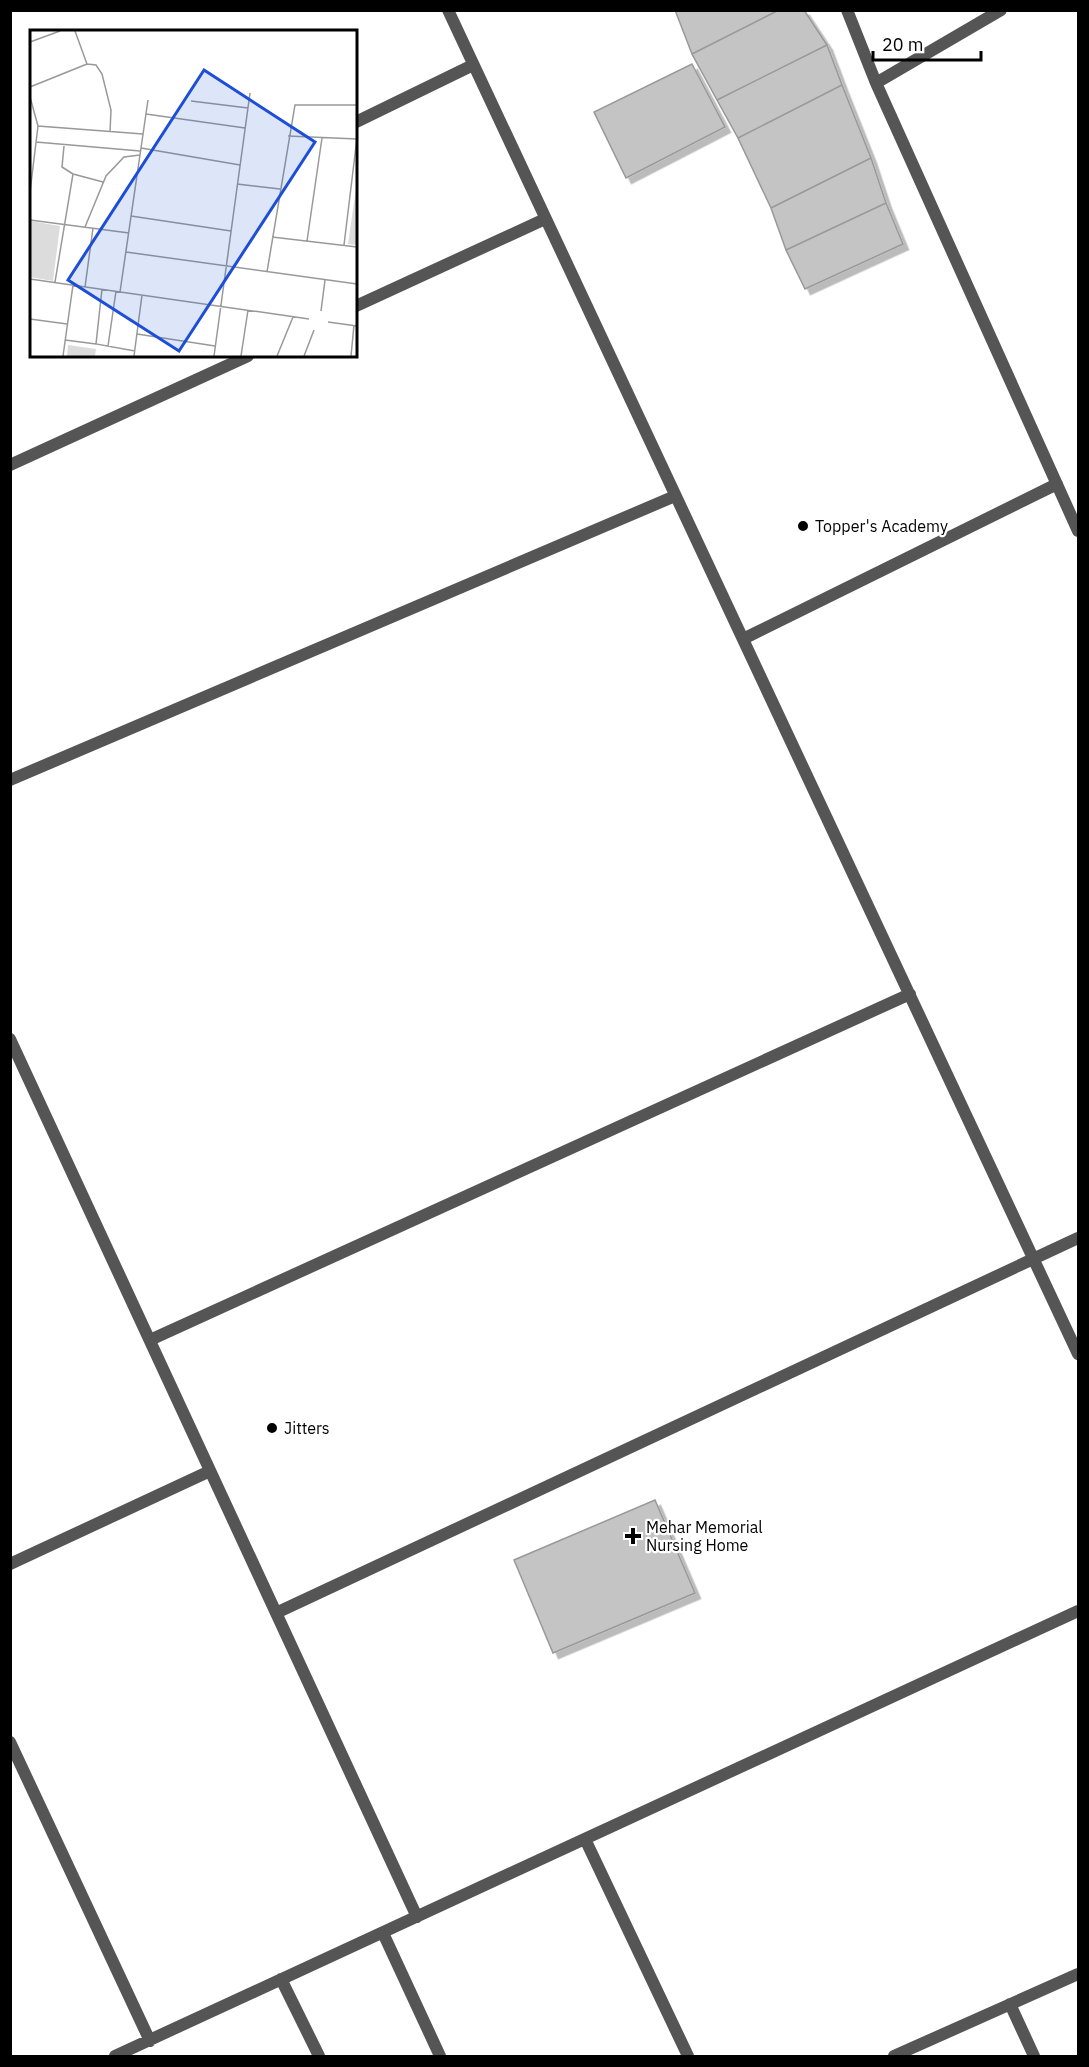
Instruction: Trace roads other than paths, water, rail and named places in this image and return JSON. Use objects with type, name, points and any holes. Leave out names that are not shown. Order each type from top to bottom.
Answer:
[{"type":"street","points":[[448,10],[1078,1354]]},
{"type":"street","points":[[847,10],[876,83],[1078,531]]},
{"type":"street","points":[[876,83],[1000,10]]},
{"type":"street","points":[[357,122],[473,65]]},
{"type":"street","points":[[357,306],[545,219]]},
{"type":"street","points":[[10,465],[247,357]]},
{"type":"street","points":[[743,639],[1057,484]]},
{"type":"street","points":[[10,780],[675,496]]},
{"type":"street","points":[[150,1340],[910,994]]},
{"type":"street","points":[[10,1039],[417,1917]]},
{"type":"street","points":[[276,1613],[1078,1238]]},
{"type":"street","points":[[10,1564],[210,1471]]},
{"type":"street","points":[[115,2056],[1078,1611]]},
{"type":"street","points":[[10,1742],[150,2041]]},
{"type":"street","points":[[585,1839],[688,2056]]},
{"type":"street","points":[[383,1933],[440,2056]]},
{"type":"street","points":[[894,2056],[1078,1974]]},
{"type":"street","points":[[281,1980],[319,2056]]},
{"type":"street","points":[[1010,2004],[1034,2056]]},
{"type":"place","name":"Topper's Academy","points":[[803,526]]},
{"type":"place","name":"Jitters","points":[[272,1428]]},
{"type":"place","name":"Mehar Memorial Nursing Home","points":[[633,1536]]}]
